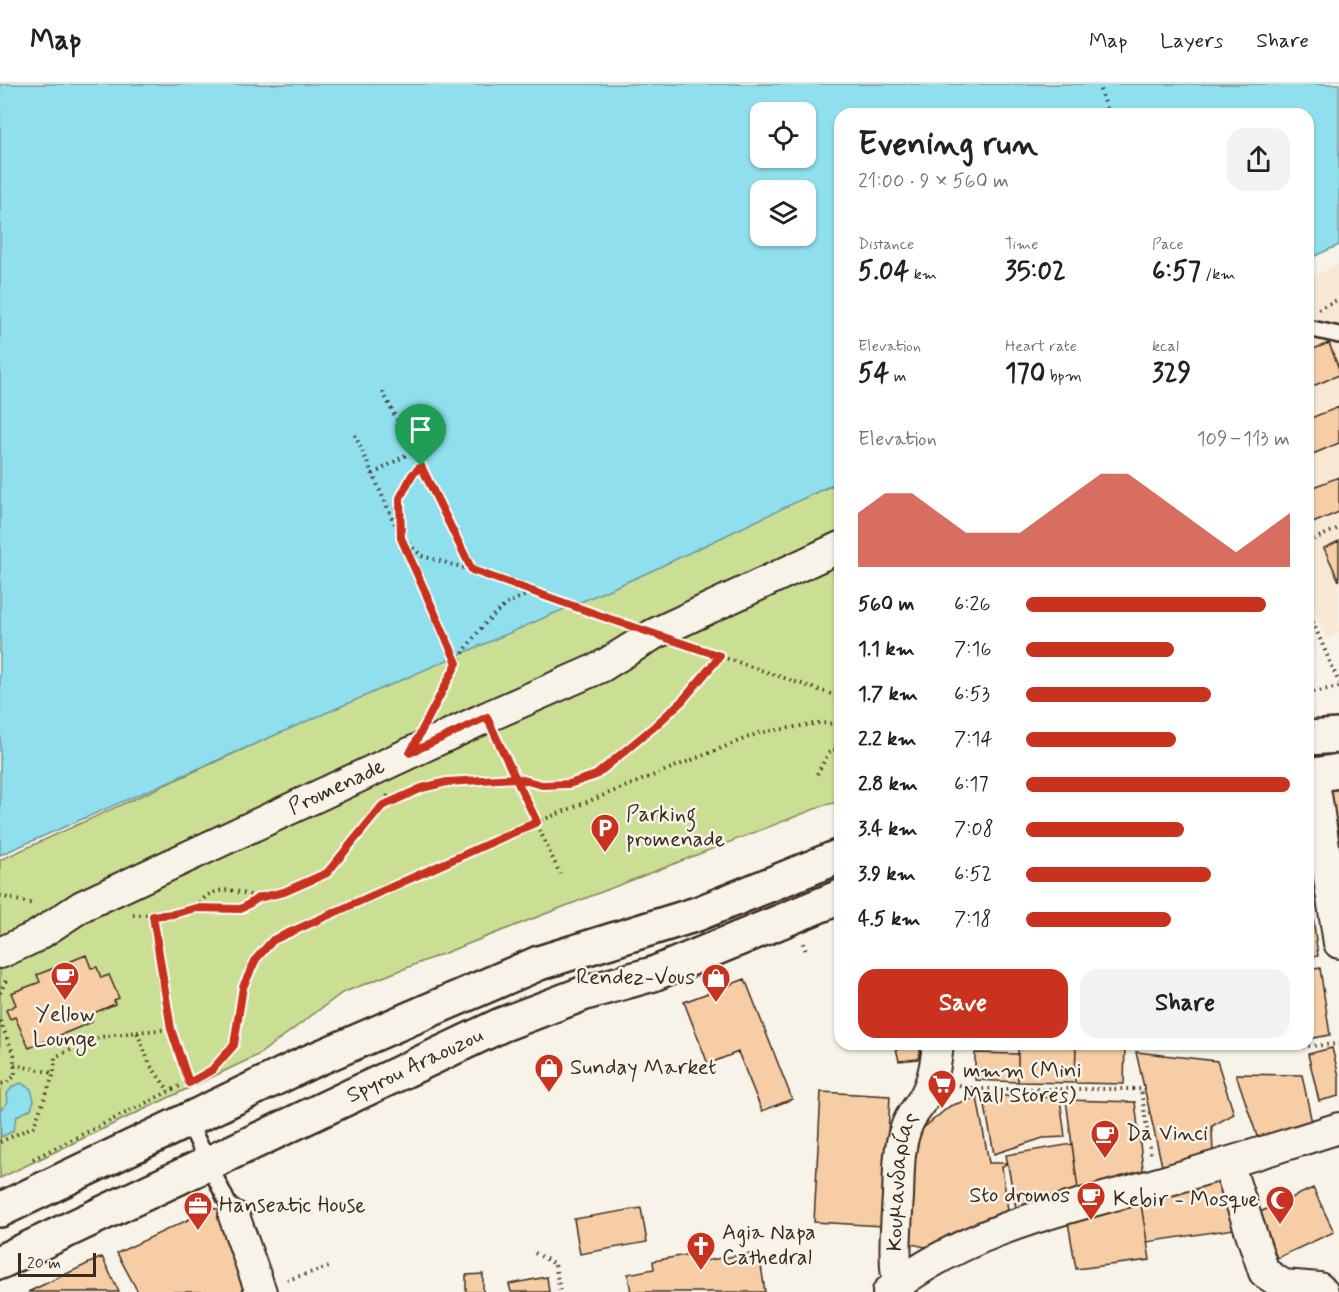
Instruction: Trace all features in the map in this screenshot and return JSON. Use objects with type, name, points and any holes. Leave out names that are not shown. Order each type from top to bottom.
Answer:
[{"type":"main road","points":[[1314,738],[1339,736]]},
{"type":"main road","name":"Spyrou Araouzou","points":[[0,1210],[185,1103],[307,1063],[539,963],[697,914],[834,858]]},
{"type":"main road","name":"Spyrou Araouzou","points":[[0,1262],[501,1026],[585,993],[653,974],[834,899]]},
{"type":"street","name":"Promenade","points":[[0,953],[34,937],[82,906],[487,717],[601,667],[654,634],[834,550]]},
{"type":"street","points":[[1320,774],[1339,943]]},
{"type":"street","name":"Κουμανδαρίας","points":[[895,1290],[899,1166],[904,1131],[910,1116],[923,1101],[932,1080],[937,1050]]},
{"type":"street","points":[[895,1290],[956,1248],[1020,1221],[1228,1163],[1339,1128]]},
{"type":"street","points":[[1228,1163],[1264,1272],[1283,1285],[1320,1288],[1323,1292]]},
{"type":"street","points":[[234,1216],[272,1287]]},
{"type":"lane","points":[[1314,329],[1339,335]]},
{"type":"lane","points":[[185,1103],[209,1165],[234,1216]]},
{"type":"path","points":[[1098,84],[1107,108]]},
{"type":"path","points":[[1314,310],[1339,299]]},
{"type":"path","points":[[384,392],[472,570]]},
{"type":"path","points":[[355,435],[457,663]]},
{"type":"path","points":[[373,474],[413,451]]},
{"type":"path","points":[[421,466],[412,475],[400,498],[401,538],[422,556],[472,570],[834,694]]},
{"type":"path","points":[[1314,539],[1339,528]]},
{"type":"path","points":[[430,712],[457,663],[488,620],[510,602],[535,592]]},
{"type":"path","points":[[1314,625],[1339,685],[1314,691]]},
{"type":"path","points":[[382,806],[422,788],[447,782],[516,778],[542,785],[569,784],[596,775],[683,700],[720,656]]},
{"type":"path","points":[[487,717],[560,874]]},
{"type":"path","points":[[31,1160],[212,1070],[234,1045],[243,987],[256,959],[273,940],[537,822],[759,733],[819,723],[834,724]]},
{"type":"path","points":[[818,774],[830,751],[834,750]]},
{"type":"path","points":[[126,915],[173,914],[196,908],[241,909],[258,898],[284,892],[327,873],[382,806],[410,753]]},
{"type":"path","points":[[196,908],[203,896],[224,890],[258,898]]},
{"type":"path","points":[[0,896],[32,904],[82,906]]},
{"type":"path","points":[[137,1032],[150,1065],[169,1091],[185,1103],[189,1083],[171,1029],[153,916]]},
{"type":"path","points":[[0,1021],[15,1055],[15,1076],[6,1083],[0,1084]]},
{"type":"path","points":[[0,1142],[34,1126],[54,1072],[55,1057],[100,1037],[171,1029]]},
{"type":"path","points":[[1314,1046],[1339,1044]]},
{"type":"path","points":[[14,1065],[54,1072]]},
{"type":"path","points":[[932,1080],[976,1089],[1141,1089],[1155,1184]]},
{"type":"path","points":[[535,1253],[555,1264],[560,1292]]},
{"type":"path","points":[[272,1287],[329,1267]]},
{"type":"shaded area","points":[[1339,264],[1339,632],[1326,639],[1314,610],[1314,276]]},
{"type":"green space","points":[[834,485],[834,803],[342,993],[258,1055],[0,1178],[0,860],[580,596]]},
{"type":"water","points":[[0,84],[1339,84],[1339,245],[1314,256],[1314,108],[834,108],[834,484],[647,573],[0,855]]},
{"type":"water","points":[[21,1083],[31,1089],[34,1100],[31,1109],[17,1116],[13,1131],[1,1137],[0,1110],[8,1102],[7,1094],[13,1086]]},
{"type":"building","points":[[1329,343],[1339,375],[1314,385],[1314,349]]},
{"type":"building","points":[[1339,407],[1339,443],[1314,453],[1314,417]]},
{"type":"building","points":[[1339,477],[1339,512],[1314,522],[1314,487]]},
{"type":"building","points":[[1339,541],[1339,581],[1324,548]]},
{"type":"building","points":[[1336,782],[1339,782],[1339,870],[1328,797]]},
{"type":"building","points":[[1314,925],[1318,956],[1314,957]]},
{"type":"building","name":"Yellow Lounge","points":[[86,955],[91,968],[97,967],[101,978],[109,975],[119,998],[114,1000],[115,1004],[89,1015],[92,1022],[29,1048],[15,1017],[10,1019],[6,1010],[16,1005],[11,993],[40,982],[37,975]]},
{"type":"building","points":[[1320,968],[1330,1035],[1314,1038],[1314,969]]},
{"type":"building","points":[[745,979],[792,1099],[762,1111],[738,1052],[708,1064],[684,1002]]},
{"type":"building","points":[[1332,1048],[1339,1076],[1339,1096],[1319,1101],[1308,1054]]},
{"type":"building","points":[[896,1050],[920,1050],[918,1059],[899,1061]]},
{"type":"building","points":[[1018,1050],[1076,1050],[1075,1083],[1018,1082]]},
{"type":"building","points":[[1076,1050],[1125,1050],[1124,1084],[1075,1083]]},
{"type":"building","points":[[1136,1052],[1217,1061],[1234,1114],[1212,1126],[1213,1156],[1163,1170]]},
{"type":"building","points":[[975,1053],[1018,1054],[1018,1082],[975,1080]]},
{"type":"building","points":[[1236,1074],[1302,1075],[1312,1123],[1259,1142]]},
{"type":"building","points":[[821,1092],[890,1096],[883,1226],[814,1222]]},
{"type":"building","points":[[983,1095],[1060,1098],[1065,1137],[1043,1138],[994,1154]]},
{"type":"building","points":[[977,1097],[989,1163],[1007,1163],[1002,1167],[1008,1210],[935,1249],[911,1244],[916,1134],[950,1106]]},
{"type":"building","points":[[1066,1100],[1135,1102],[1144,1177],[1078,1189]]},
{"type":"building","points":[[1072,1144],[1078,1189],[1016,1208],[1006,1155]]},
{"type":"building","points":[[1224,1177],[1241,1228],[1147,1242],[1140,1198]]},
{"type":"building","points":[[1313,1188],[1334,1232],[1277,1258],[1258,1213]]},
{"type":"building","points":[[1140,1198],[1150,1260],[1076,1269],[1067,1216]]},
{"type":"building","name":"Hanseatic House","points":[[213,1208],[227,1212],[255,1292],[138,1292],[117,1253]]},
{"type":"building","points":[[641,1208],[647,1242],[580,1254],[574,1219]]},
{"type":"building","name":"Agia Napa Cathedral","points":[[759,1252],[765,1292],[631,1292],[628,1274],[654,1269],[653,1261],[691,1254],[692,1263]]},
{"type":"building","points":[[102,1257],[119,1292],[28,1292]]},
{"type":"building","points":[[483,1274],[483,1292],[466,1292],[466,1275]]},
{"type":"building","points":[[547,1277],[549,1292],[511,1292],[509,1284]]},
{"type":"place","name":"Parking promenade","points":[[605,854]]},
{"type":"place","name":"Yellow Lounge","points":[[65,1002]]},
{"type":"place","name":"Rendez-Vous","points":[[716,1004]]},
{"type":"place","name":"Sunday Market","points":[[549,1094]]},
{"type":"place","name":"mmm (Mini Mall Stores)","points":[[942,1110]]},
{"type":"place","name":"Da Vinci","points":[[1105,1160]]},
{"type":"place","name":"Sto dromos","points":[[1091,1222]]},
{"type":"place","name":"Kebir - Mosque","points":[[1280,1226]]},
{"type":"place","name":"Hanseatic House","points":[[198,1232]]},
{"type":"place","name":"Agia Napa Cathedral","points":[[701,1272]]},
{"type":"route","points":[[421,466],[412,475],[400,498],[401,538],[457,663],[410,753],[487,717],[494,733],[516,778],[537,822],[273,940],[256,959],[243,987],[234,1045],[212,1070],[189,1083],[171,1029],[153,916],[196,908],[241,909],[258,898],[284,892],[327,873],[382,806],[422,788],[447,782],[516,778],[542,785],[569,784],[596,775],[683,700],[720,656],[472,570],[421,466]]}]
